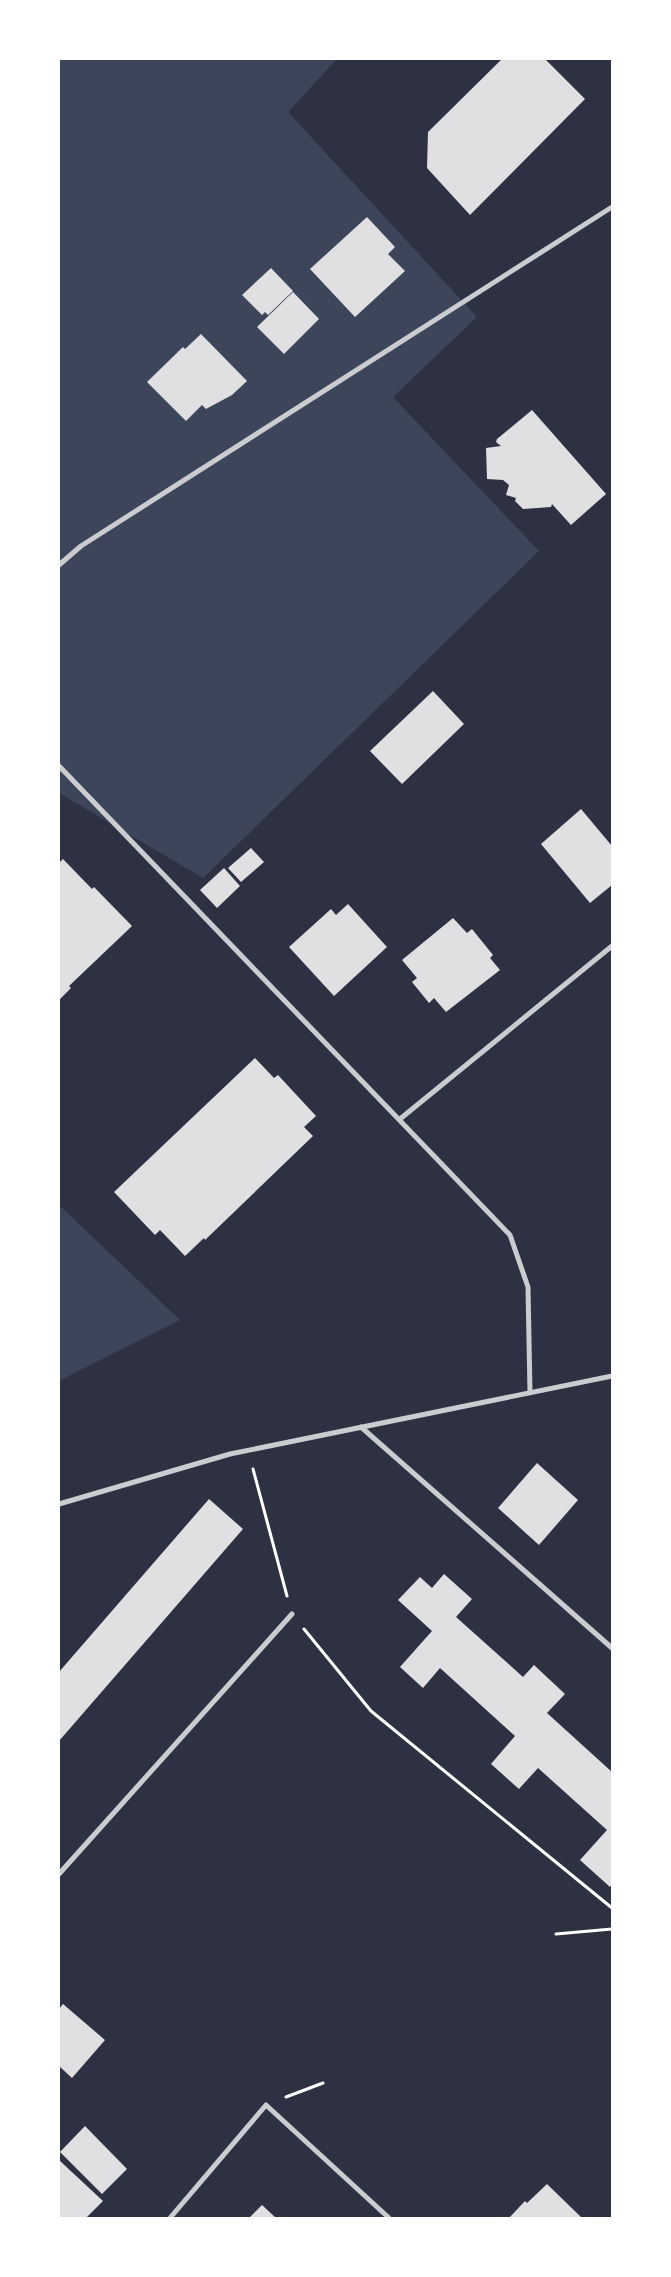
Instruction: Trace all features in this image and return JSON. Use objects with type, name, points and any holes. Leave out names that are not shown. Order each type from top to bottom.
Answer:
[{"type":"street","points":[[59,566],[81,546],[462,300],[612,207]]},
{"type":"street","points":[[59,766],[510,1235],[528,1287],[530,1393]]},
{"type":"street","points":[[400,1119],[612,946]]},
{"type":"street","points":[[59,1504],[248,1450],[612,1376]]},
{"type":"street","points":[[361,1427],[612,1648]]},
{"type":"street","points":[[59,1874],[292,1614]]},
{"type":"street","points":[[170,2218],[266,2105],[389,2218]]},
{"type":"path","points":[[248,1450],[292,1614],[372,1711],[612,1908]]},
{"type":"path","points":[[556,1934],[612,1928]]},
{"type":"path","points":[[266,2105],[323,2083]]},
{"type":"shaded area","points":[[59,59],[337,59],[288,112],[477,317],[393,397],[539,551],[203,878],[59,793]]},
{"type":"shaded area","points":[[59,1205],[180,1320],[59,1381]]},
{"type":"building","points":[[502,59],[545,59],[585,99],[470,215],[427,168],[428,132]]},
{"type":"building","points":[[367,217],[395,247],[388,254],[405,271],[355,317],[310,269]]},
{"type":"building","points":[[271,268],[293,291],[268,315],[265,312],[262,315],[242,295]]},
{"type":"building","points":[[293,292],[319,319],[284,354],[257,327]]},
{"type":"building","points":[[201,334],[247,381],[232,395],[206,409],[202,405],[186,421],[147,382],[183,347],[185,349]]},
{"type":"building","points":[[532,410],[606,494],[571,525],[552,504],[551,507],[523,509],[515,501],[516,498],[506,495],[509,485],[503,480],[487,479],[486,448],[501,446],[496,442],[497,439]]},
{"type":"building","points":[[433,691],[464,724],[402,784],[370,751]]},
{"type":"building","points":[[581,809],[612,846],[612,885],[590,903],[541,844]]},
{"type":"building","points":[[251,848],[264,862],[241,882],[228,868]]},
{"type":"building","points":[[63,859],[92,889],[94,887],[132,926],[69,986],[71,988],[59,1000],[59,863]]},
{"type":"building","points":[[224,868],[240,886],[217,908],[200,890]]},
{"type":"building","points":[[348,904],[387,947],[334,996],[289,947],[331,909],[336,915]]},
{"type":"building","points":[[453,918],[467,933],[472,929],[493,955],[490,958],[500,970],[446,1012],[434,998],[429,1003],[412,982],[417,978],[402,960]]},
{"type":"building","points":[[255,1058],[274,1078],[278,1075],[316,1116],[304,1127],[313,1136],[205,1240],[204,1238],[185,1256],[160,1230],[155,1235],[114,1192]]},
{"type":"building","points":[[537,1463],[578,1500],[539,1545],[498,1508]]},
{"type":"building","points":[[209,1499],[243,1529],[59,1741],[59,1672]]},
{"type":"building","points":[[444,1574],[472,1599],[456,1617],[523,1677],[534,1665],[565,1694],[547,1713],[612,1772],[612,1884],[610,1887],[580,1860],[607,1830],[538,1768],[519,1789],[491,1764],[515,1736],[440,1668],[423,1688],[400,1667],[432,1631],[398,1600],[420,1577],[432,1588]]},
{"type":"building","points":[[63,2004],[105,2040],[72,2078],[59,2066],[59,2009]]},
{"type":"building","points":[[85,2126],[127,2169],[102,2194],[60,2152]]},
{"type":"building","points":[[59,2160],[103,2201],[86,2218],[59,2218]]},
{"type":"building","points":[[547,2184],[582,2218],[509,2218],[525,2201],[527,2203]]},
{"type":"building","points":[[262,2205],[276,2218],[249,2218]]}]
